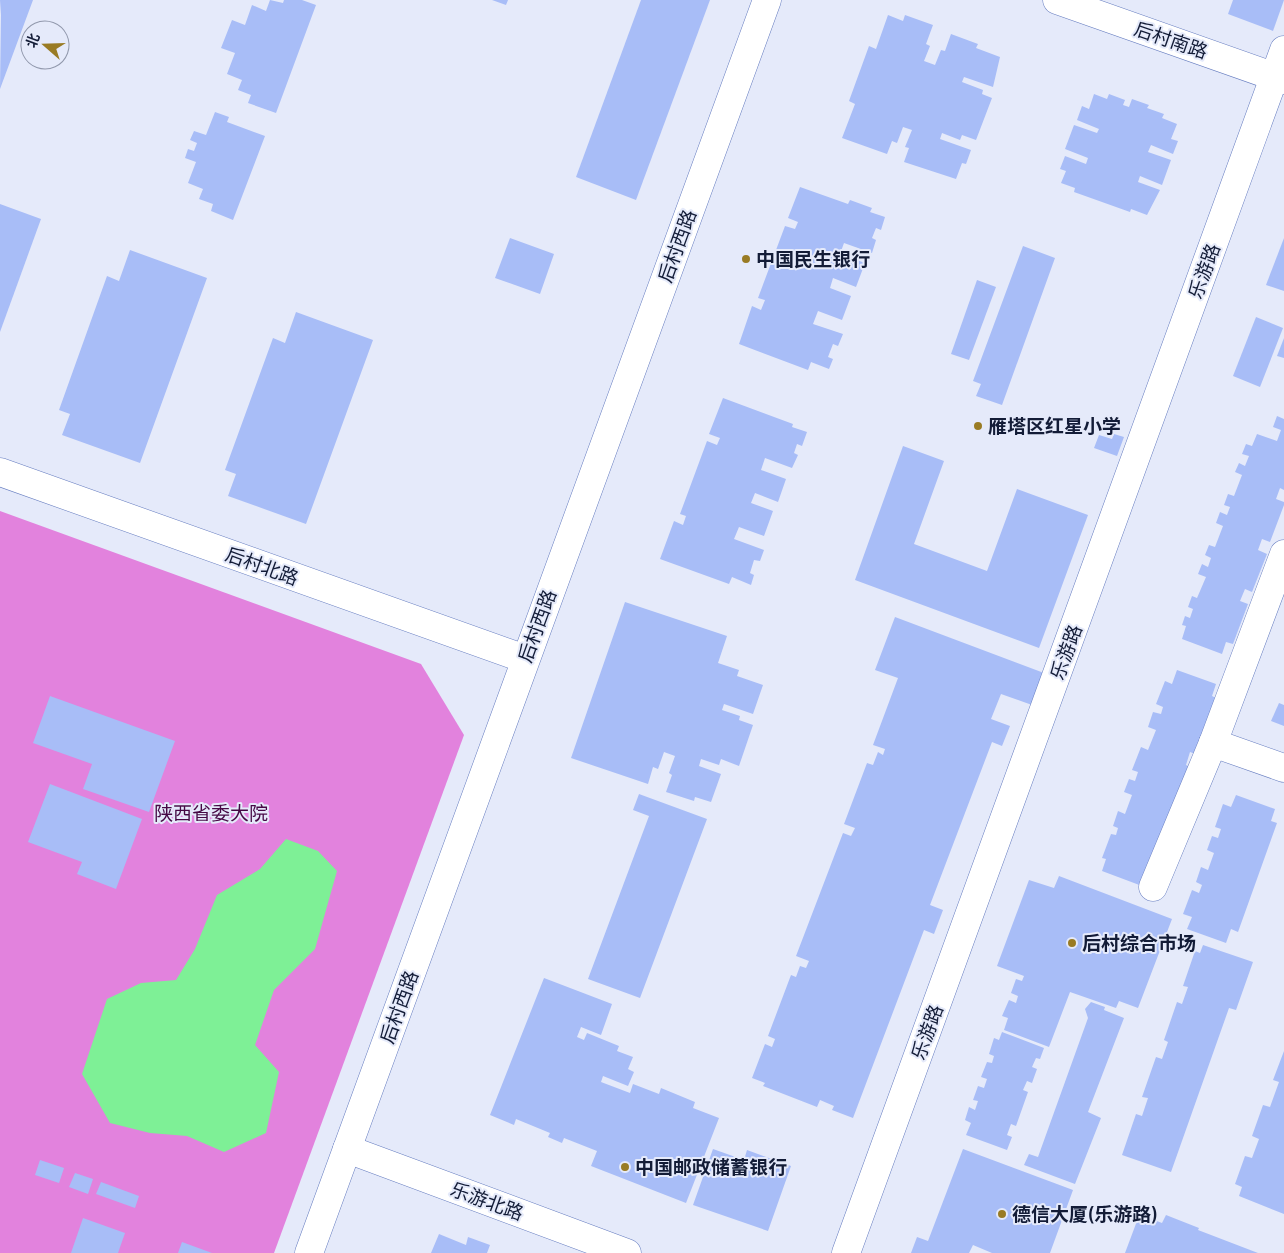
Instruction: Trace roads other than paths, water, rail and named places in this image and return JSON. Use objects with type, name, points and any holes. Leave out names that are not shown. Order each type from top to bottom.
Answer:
[{"type":"street","name":"后村西路","points":[[309,1253],[524,659],[767,0]]},
{"type":"street","name":"后村南路","points":[[1057,0],[1279,78]]},
{"type":"street","name":"乐游路","points":[[846,1253],[1279,78],[1284,50]]},
{"type":"street","name":"后村北路","points":[[0,472],[524,659]]},
{"type":"street","points":[[1153,887],[1213,743],[1284,554]]},
{"type":"street","points":[[1213,743],[1284,768]]},
{"type":"street","name":"乐游北路","points":[[347,1149],[627,1253]]},
{"type":"place","name":"中国民生银行","points":[[746,259]]},
{"type":"place","name":"雁塔区红星小学","points":[[978,426]]},
{"type":"place","name":"后村综合市场","points":[[1072,943]]},
{"type":"place","name":"中国邮政储蓄银行","points":[[625,1167]]},
{"type":"place","name":"德信大厦(乐游路)","points":[[1002,1214]]},
{"type":"park label","name":"陕西省委大院","points":[[211,813]]}]
